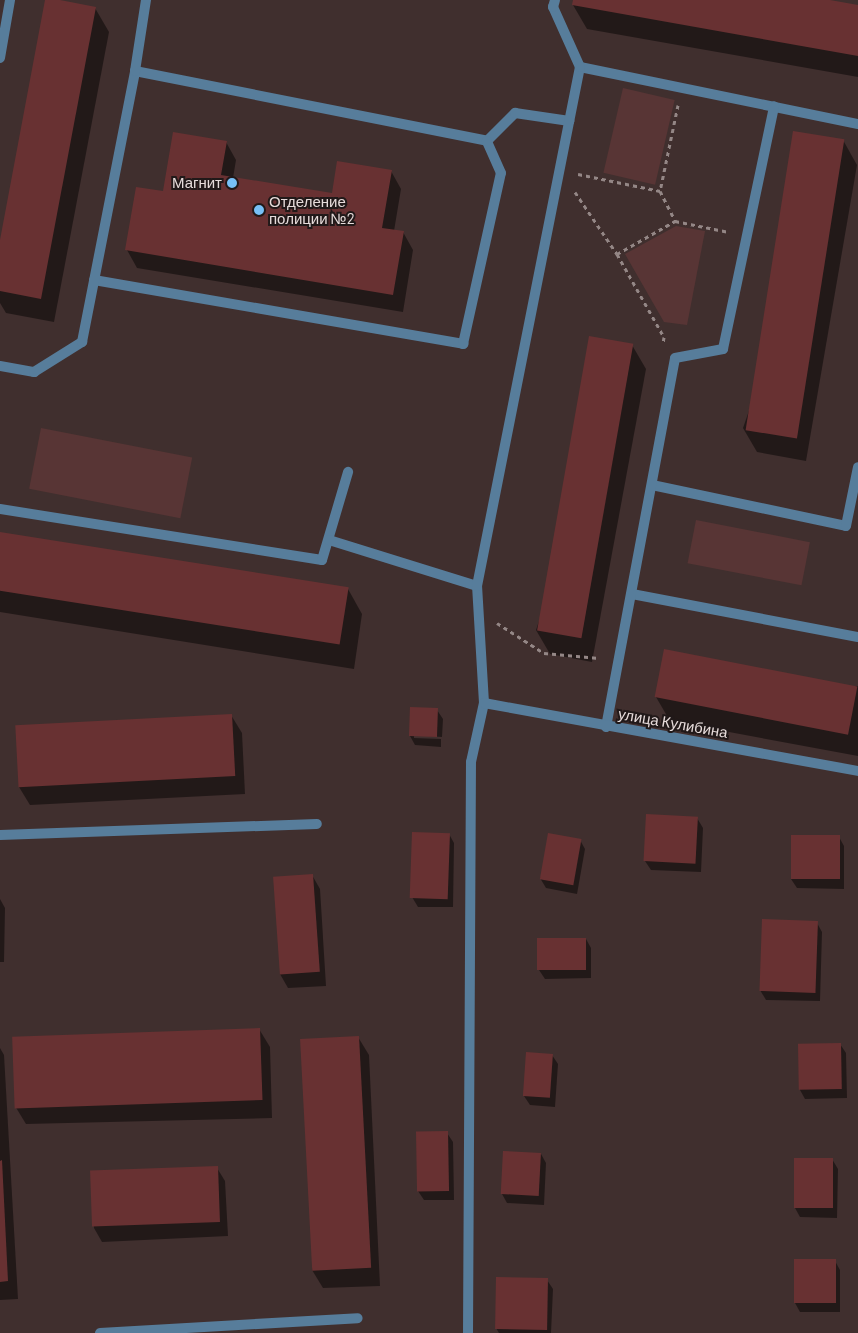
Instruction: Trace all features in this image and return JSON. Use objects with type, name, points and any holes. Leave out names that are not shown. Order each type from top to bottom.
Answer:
[{"type":"street","points":[[0,58],[10,0]]},
{"type":"street","points":[[0,366],[34,372],[82,342],[135,71],[146,0]]},
{"type":"street","points":[[468,1333],[471,762],[484,703],[477,586],[580,67],[553,7],[555,0]]},
{"type":"street","points":[[580,67],[858,124]]},
{"type":"street","points":[[135,71],[487,141]]},
{"type":"street","points":[[606,727],[675,358],[723,349],[774,106]]},
{"type":"street","points":[[487,141],[515,113],[569,121]]},
{"type":"street","points":[[94,280],[463,344],[501,173],[487,141]]},
{"type":"street","points":[[652,485],[846,526],[858,467]]},
{"type":"street","points":[[0,509],[322,560],[348,472]]},
{"type":"street","points":[[329,540],[477,586]]},
{"type":"street","points":[[632,594],[858,637]]},
{"type":"street","name":"улица Кулибина","points":[[484,703],[606,727],[858,770]]},
{"type":"street","points":[[0,836],[317,824]]},
{"type":"street","points":[[100,1333],[358,1318]]},
{"type":"path","points":[[675,221],[660,191],[682,88]]},
{"type":"path","points":[[559,170],[660,191]]},
{"type":"path","points":[[559,170],[617,254],[664,337],[662,347]]},
{"type":"path","points":[[617,254],[675,221],[747,236]]},
{"type":"path","points":[[479,611],[544,653],[599,659],[601,649]]},
{"type":"shaded area","points":[[623,88],[675,100],[655,185],[603,173]]},
{"type":"shaded area","points":[[676,226],[705,231],[687,325],[664,322],[625,254]]},
{"type":"shaded area","points":[[41,428],[192,457],[180,518],[29,489]]},
{"type":"shaded area","points":[[696,520],[810,542],[801,585],[688,563]]},
{"type":"building","points":[[45,0],[60,0],[96,7],[41,299],[0,291],[0,240]]},
{"type":"building","points":[[573,0],[830,0],[858,5],[858,56],[572,5]]},
{"type":"building","points":[[793,131],[844,139],[797,438],[746,430]]},
{"type":"building","name":"Отделение полиции №2","points":[[173,132],[227,141],[221,175],[332,193],[337,161],[392,170],[382,228],[404,231],[393,295],[125,250],[136,187],[163,191]]},
{"type":"building","points":[[589,336],[633,344],[581,638],[537,630]]},
{"type":"building","points":[[0,532],[349,587],[340,645],[0,591]]},
{"type":"building","points":[[664,649],[857,687],[848,735],[655,697]]},
{"type":"building","points":[[410,707],[438,708],[437,737],[409,736]]},
{"type":"building","points":[[232,714],[235,776],[19,787],[15,725]]},
{"type":"building","points":[[646,814],[698,817],[695,864],[644,861]]},
{"type":"building","points":[[412,832],[450,833],[448,899],[410,898]]},
{"type":"building","points":[[548,833],[581,839],[573,885],[540,879]]},
{"type":"building","points":[[791,835],[840,835],[840,879],[791,879]]},
{"type":"building","points":[[313,874],[320,972],[280,975],[273,877]]},
{"type":"building","points":[[762,919],[818,921],[815,993],[759,991]]},
{"type":"building","points":[[537,938],[586,938],[586,970],[537,970]]},
{"type":"building","points":[[260,1028],[263,1100],[15,1109],[12,1037]]},
{"type":"building","points":[[359,1036],[371,1268],[312,1271],[300,1039]]},
{"type":"building","points":[[841,1043],[842,1089],[799,1090],[798,1044]]},
{"type":"building","points":[[526,1052],[553,1054],[550,1098],[523,1096]]},
{"type":"building","points":[[448,1131],[449,1191],[417,1192],[416,1132]]},
{"type":"building","points":[[503,1151],[541,1153],[539,1196],[501,1194]]},
{"type":"building","points":[[794,1158],[833,1158],[833,1208],[794,1208]]},
{"type":"building","points":[[2,1160],[8,1281],[0,1282],[0,1161]]},
{"type":"building","points":[[218,1166],[220,1222],[92,1226],[90,1170]]},
{"type":"building","points":[[794,1259],[836,1259],[836,1303],[794,1303]]},
{"type":"building","points":[[496,1277],[548,1278],[547,1330],[495,1329]]},
{"type":"place","name":"Магнит","points":[[232,183]]},
{"type":"place","name":"Отделение полиции №2","points":[[259,210]]}]
